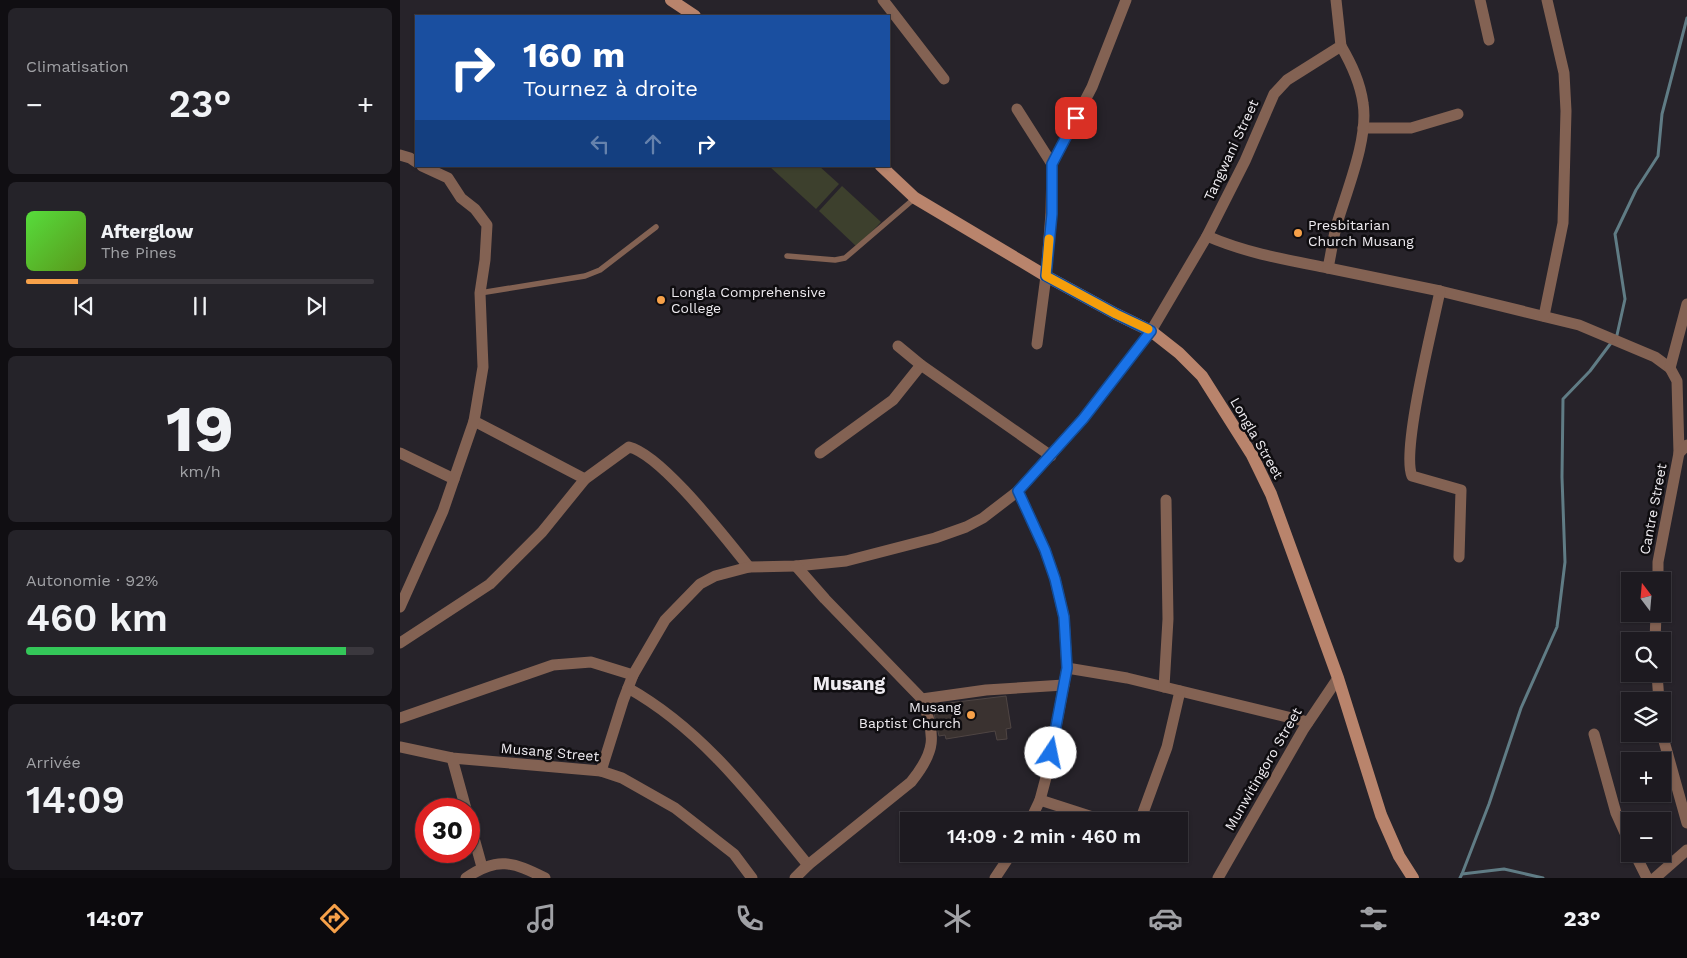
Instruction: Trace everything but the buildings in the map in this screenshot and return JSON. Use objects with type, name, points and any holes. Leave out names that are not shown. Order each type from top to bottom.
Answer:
[{"type":"main road","points":[[679,2],[694,15]]},
{"type":"main road","name":"Longla Street","points":[[882,167],[915,198],[1046,276],[1151,331],[1179,353],[1202,376],[1252,455],[1272,494],[1338,678],[1380,815],[1399,856],[1413,878]]},
{"type":"street","points":[[883,0],[944,79]]},
{"type":"street","points":[[1037,344],[1052,214],[1052,164],[1092,87],[1126,0]]},
{"type":"street","points":[[1328,268],[1336,228],[1353,177],[1363,128],[1364,106],[1360,84],[1341,46],[1336,0]]},
{"type":"street","points":[[1480,0],[1489,40]]},
{"type":"street","points":[[1544,316],[1563,223],[1566,111],[1564,74],[1548,0]]},
{"type":"street","name":"Tangwani Street","points":[[601,770],[633,675],[665,620],[700,584],[715,576],[749,567],[796,566],[846,561],[935,538],[966,527],[984,518],[1018,491],[1083,419],[1151,331],[1207,236],[1245,161],[1274,94],[1287,80],[1341,46]]},
{"type":"street","points":[[1017,109],[1052,164]]},
{"type":"street","points":[[1363,128],[1411,128],[1458,114]]},
{"type":"street","points":[[400,155],[415,161]]},
{"type":"street","points":[[400,607],[443,511],[474,421],[480,396],[483,367],[480,293],[485,260],[487,225],[475,209],[461,198],[448,178],[424,167]]},
{"type":"street","points":[[1207,236],[1228,245],[1267,257],[1440,291],[1579,325],[1655,357],[1670,368],[1687,304]]},
{"type":"street","points":[[1440,291],[1413,425],[1409,468],[1412,476],[1461,490],[1459,557]]},
{"type":"street","points":[[898,346],[921,365],[1050,456]]},
{"type":"street","points":[[820,453],[893,400],[921,365]]},
{"type":"street","name":"Cantre Street","points":[[1658,572],[1658,562],[1683,449],[1677,381],[1670,368]]},
{"type":"street","points":[[474,421],[584,479]]},
{"type":"street","points":[[400,643],[490,584],[542,532],[584,479],[625,448],[629,447],[638,450],[655,462],[699,508],[749,567]]},
{"type":"street","points":[[400,453],[454,479]]},
{"type":"street","points":[[1018,491],[1045,550],[1055,579],[1064,617],[1067,668],[1040,800],[1034,812]]},
{"type":"street","points":[[1164,687],[1168,620],[1166,500]]},
{"type":"street","points":[[795,878],[808,865],[910,782],[930,754],[932,740],[927,712],[922,699],[831,606],[796,566]]},
{"type":"street","points":[[400,718],[553,666],[591,662],[633,675]]},
{"type":"street","points":[[1067,668],[1092,671],[1164,687],[1308,722]]},
{"type":"street","name":"Munwitingoro Street","points":[[1218,878],[1308,722],[1338,678]]},
{"type":"street","points":[[922,699],[986,690],[1064,685]]},
{"type":"street","points":[[628,688],[650,700],[715,754],[808,865]]},
{"type":"street","points":[[1143,812],[1167,747],[1180,691]]},
{"type":"street","points":[[1594,734],[1616,813],[1621,824]]},
{"type":"street","points":[[1664,742],[1687,823]]},
{"type":"street","name":"Musang Street","points":[[400,748],[452,758],[601,770],[622,778],[675,808],[734,854],[752,878]]},
{"type":"street","points":[[452,758],[463,798]]},
{"type":"street","points":[[1040,800],[1077,812]]},
{"type":"street","points":[[1655,878],[1687,850]]},
{"type":"street","points":[[480,860],[482,867]]},
{"type":"street","points":[[995,878],[1006,862]]},
{"type":"street","points":[[1639,862],[1646,878]]},
{"type":"street","points":[[466,878],[482,867],[505,863],[523,867],[545,878]]},
{"type":"lane","points":[[787,256],[835,260],[845,258],[915,198]]},
{"type":"lane","points":[[480,293],[585,276],[600,270],[656,228]]},
{"type":"green space","points":[[770,167],[820,167],[839,184],[816,209]]},
{"type":"green space","points":[[842,186],[881,222],[857,247],[819,211]]},
{"type":"waterway","points":[[1462,874],[1489,804],[1521,708],[1557,627],[1565,562],[1562,477],[1563,399],[1590,371],[1617,335],[1625,299],[1615,234],[1636,190],[1658,156],[1662,114],[1687,18]]},
{"type":"waterway","points":[[1460,878],[1462,874],[1504,869],[1543,878]]},
{"type":"slow traffic","points":[[1049,239],[1046,276],[1148,329]]},
{"type":"place","name":"Presbitarian Church Musang","points":[[1298,233]]},
{"type":"place","name":"Longla Comprehensive College","points":[[661,300]]},
{"type":"place","name":"Musang Baptist Church","points":[[971,715]]},
{"type":"district","name":"Musang","points":[[849,683]]},
{"type":"route","points":[[1051,753],[1067,668],[1064,617],[1055,579],[1045,550],[1018,491],[1083,419],[1151,331],[1046,276],[1052,214],[1052,164],[1076,118]]}]
